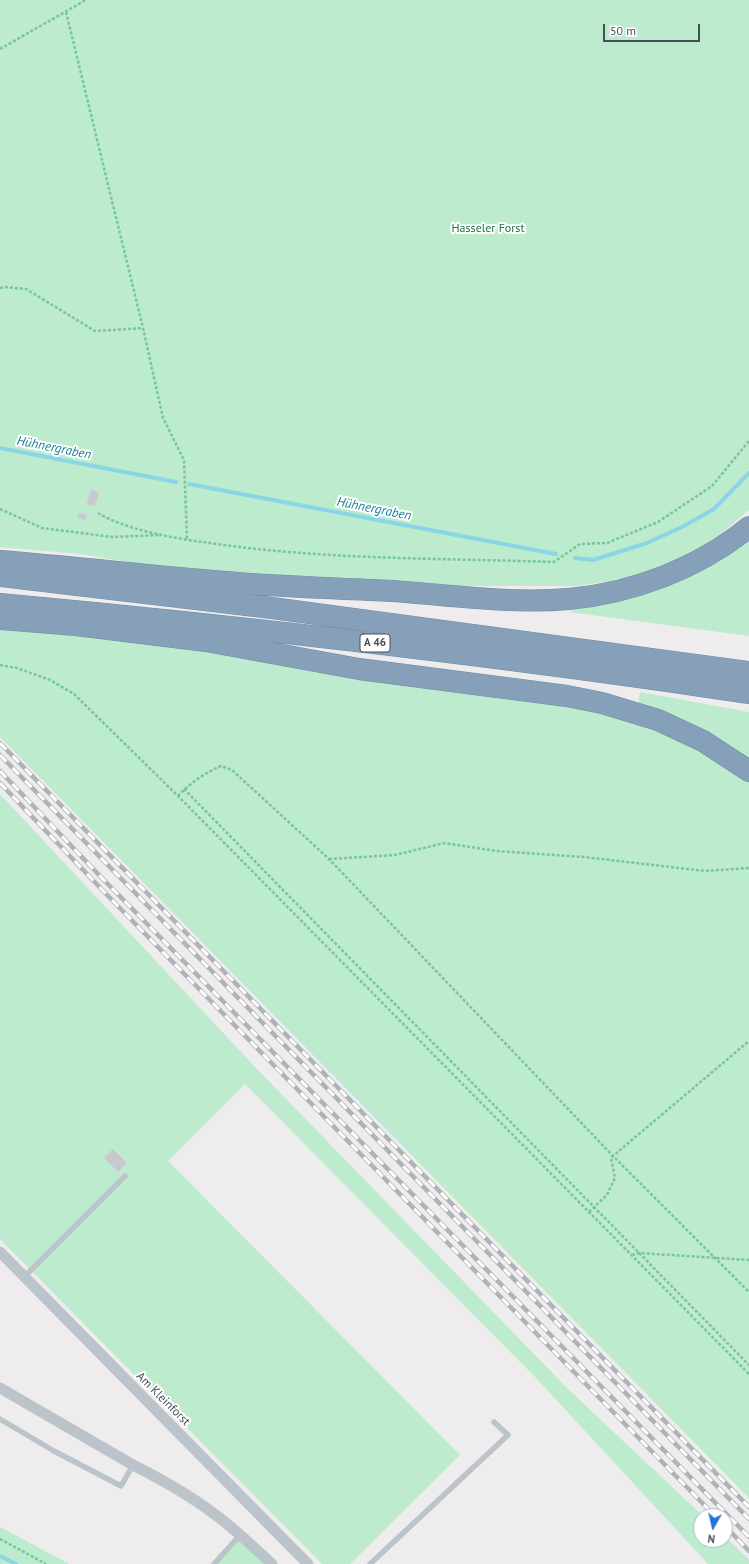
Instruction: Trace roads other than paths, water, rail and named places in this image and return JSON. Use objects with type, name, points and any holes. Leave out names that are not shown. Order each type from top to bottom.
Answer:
[{"type":"highway","points":[[0,561],[228,582],[494,599],[569,599],[605,593],[652,581],[688,566],[730,543],[749,528]]},
{"type":"highway","name":"A 46","points":[[0,576],[265,607],[749,672]]},
{"type":"highway","name":"A 46","points":[[0,604],[172,619],[356,640],[749,693]]},
{"type":"highway","points":[[0,619],[76,625],[206,641],[359,669],[567,696],[602,703],[658,720],[703,742],[749,771]]},
{"type":"street","name":"Am Kleinforst","points":[[0,1252],[308,1564]]},
{"type":"street","points":[[0,1388],[152,1475],[210,1511],[240,1535],[272,1564]]},
{"type":"lane","points":[[24,1277],[125,1176]]},
{"type":"lane","points":[[0,1419],[60,1454],[121,1486],[133,1465]]},
{"type":"lane","points":[[370,1564],[508,1435],[494,1422]]},
{"type":"lane","points":[[214,1564],[240,1535]]},
{"type":"waterway","name":"Hühnergraben","points":[[0,448],[176,482]]},
{"type":"waterway","name":"Hühnergraben","points":[[575,558],[593,560],[647,543],[682,527],[714,509],[749,473]]},
{"type":"waterway","name":"Hühnergraben","points":[[189,484],[556,554]]},
{"type":"waterway","points":[[0,1556],[16,1564]]},
{"type":"railway","points":[[0,743],[749,1507]]},
{"type":"railway","points":[[0,755],[749,1519]]},
{"type":"railway","points":[[0,771],[100,876],[749,1537]]},
{"type":"railway","points":[[0,783],[110,898],[707,1508]]},
{"type":"railway","points":[[733,1534],[749,1551]]},
{"type":"park label","name":"Hasseler Forst","points":[[488,229]]}]
